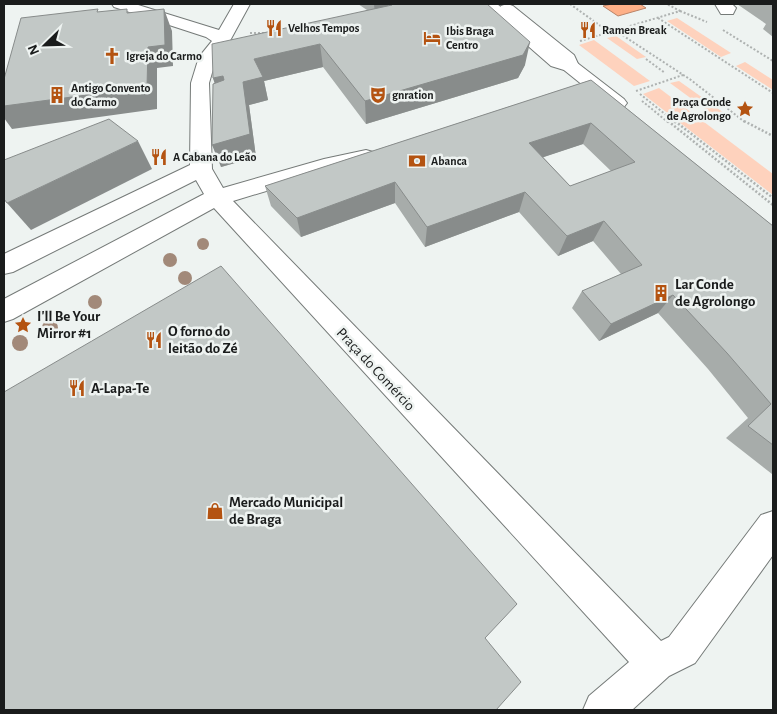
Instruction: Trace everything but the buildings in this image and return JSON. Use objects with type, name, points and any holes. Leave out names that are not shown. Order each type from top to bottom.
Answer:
[{"type":"street","points":[[120,4],[212,33],[221,40],[241,38]]},
{"type":"street","points":[[4,265],[202,169],[200,83],[208,57],[217,48],[242,4]]},
{"type":"street","points":[[488,4],[557,62],[570,66]]},
{"type":"street","points":[[507,9],[568,59],[570,66],[585,87],[631,115]]},
{"type":"street","points":[[4,311],[217,197],[251,189],[324,166],[350,162],[388,150]]},
{"type":"street","name":"Praça do Comércio","points":[[202,169],[217,197],[236,220],[656,664]]},
{"type":"street","points":[[603,710],[656,664],[682,650],[773,527]]},
{"type":"path","points":[[570,4],[610,33]]},
{"type":"path","points":[[667,4],[693,18],[714,24]]},
{"type":"path","points":[[575,42],[680,11]]},
{"type":"path","points":[[658,18],[773,93]]},
{"type":"path","points":[[722,29],[773,61]]},
{"type":"path","points":[[616,31],[654,58],[683,75],[748,124],[773,136]]},
{"type":"path","points":[[241,38],[266,33]]},
{"type":"path","points":[[654,58],[646,60],[665,73]]},
{"type":"path","points":[[636,91],[683,75]]},
{"type":"path","points":[[631,88],[773,198]]},
{"type":"shaded area","points":[[612,4],[640,4],[646,8],[618,16],[603,6]]},
{"type":"shaded area","points":[[677,18],[731,53],[721,57],[667,21]]},
{"type":"shaded area","points":[[616,36],[646,57],[637,59],[607,38]]},
{"type":"shaded area","points":[[594,40],[650,81],[634,86],[579,45]]},
{"type":"shaded area","points":[[745,62],[773,80],[773,90],[736,66]]},
{"type":"shaded area","points":[[679,81],[724,113],[715,116],[670,83]]},
{"type":"shaded area","points":[[659,88],[773,174],[773,195],[643,94]]},
{"type":"place","name":"Velhos Tempos","points":[[274,28]]},
{"type":"place","name":"Ramen Break","points":[[588,30]]},
{"type":"place","name":"Ibis Braga Centro","points":[[432,38]]},
{"type":"place","name":"Igreja do Carmo","points":[[112,56]]},
{"type":"place","name":"Antigo Convento do Carmo","points":[[57,95]]},
{"type":"place","name":"gnration","points":[[378,95]]},
{"type":"place","name":"Praça Conde de Agrolongo","points":[[745,109]]},
{"type":"place","name":"A Cabana do Leão","points":[[159,157]]},
{"type":"place","name":"Abanca","points":[[417,161]]},
{"type":"place","name":"Lar Conde de Agrolongo","points":[[661,293]]},
{"type":"place","name":"I'll Be Your Mirror #1","points":[[23,325]]},
{"type":"place","name":"O forno do leitão do Zé","points":[[154,340]]},
{"type":"place","name":"A-Lapa-Te","points":[[77,388]]},
{"type":"place","name":"Mercado Municipal de Braga","points":[[215,511]]}]
